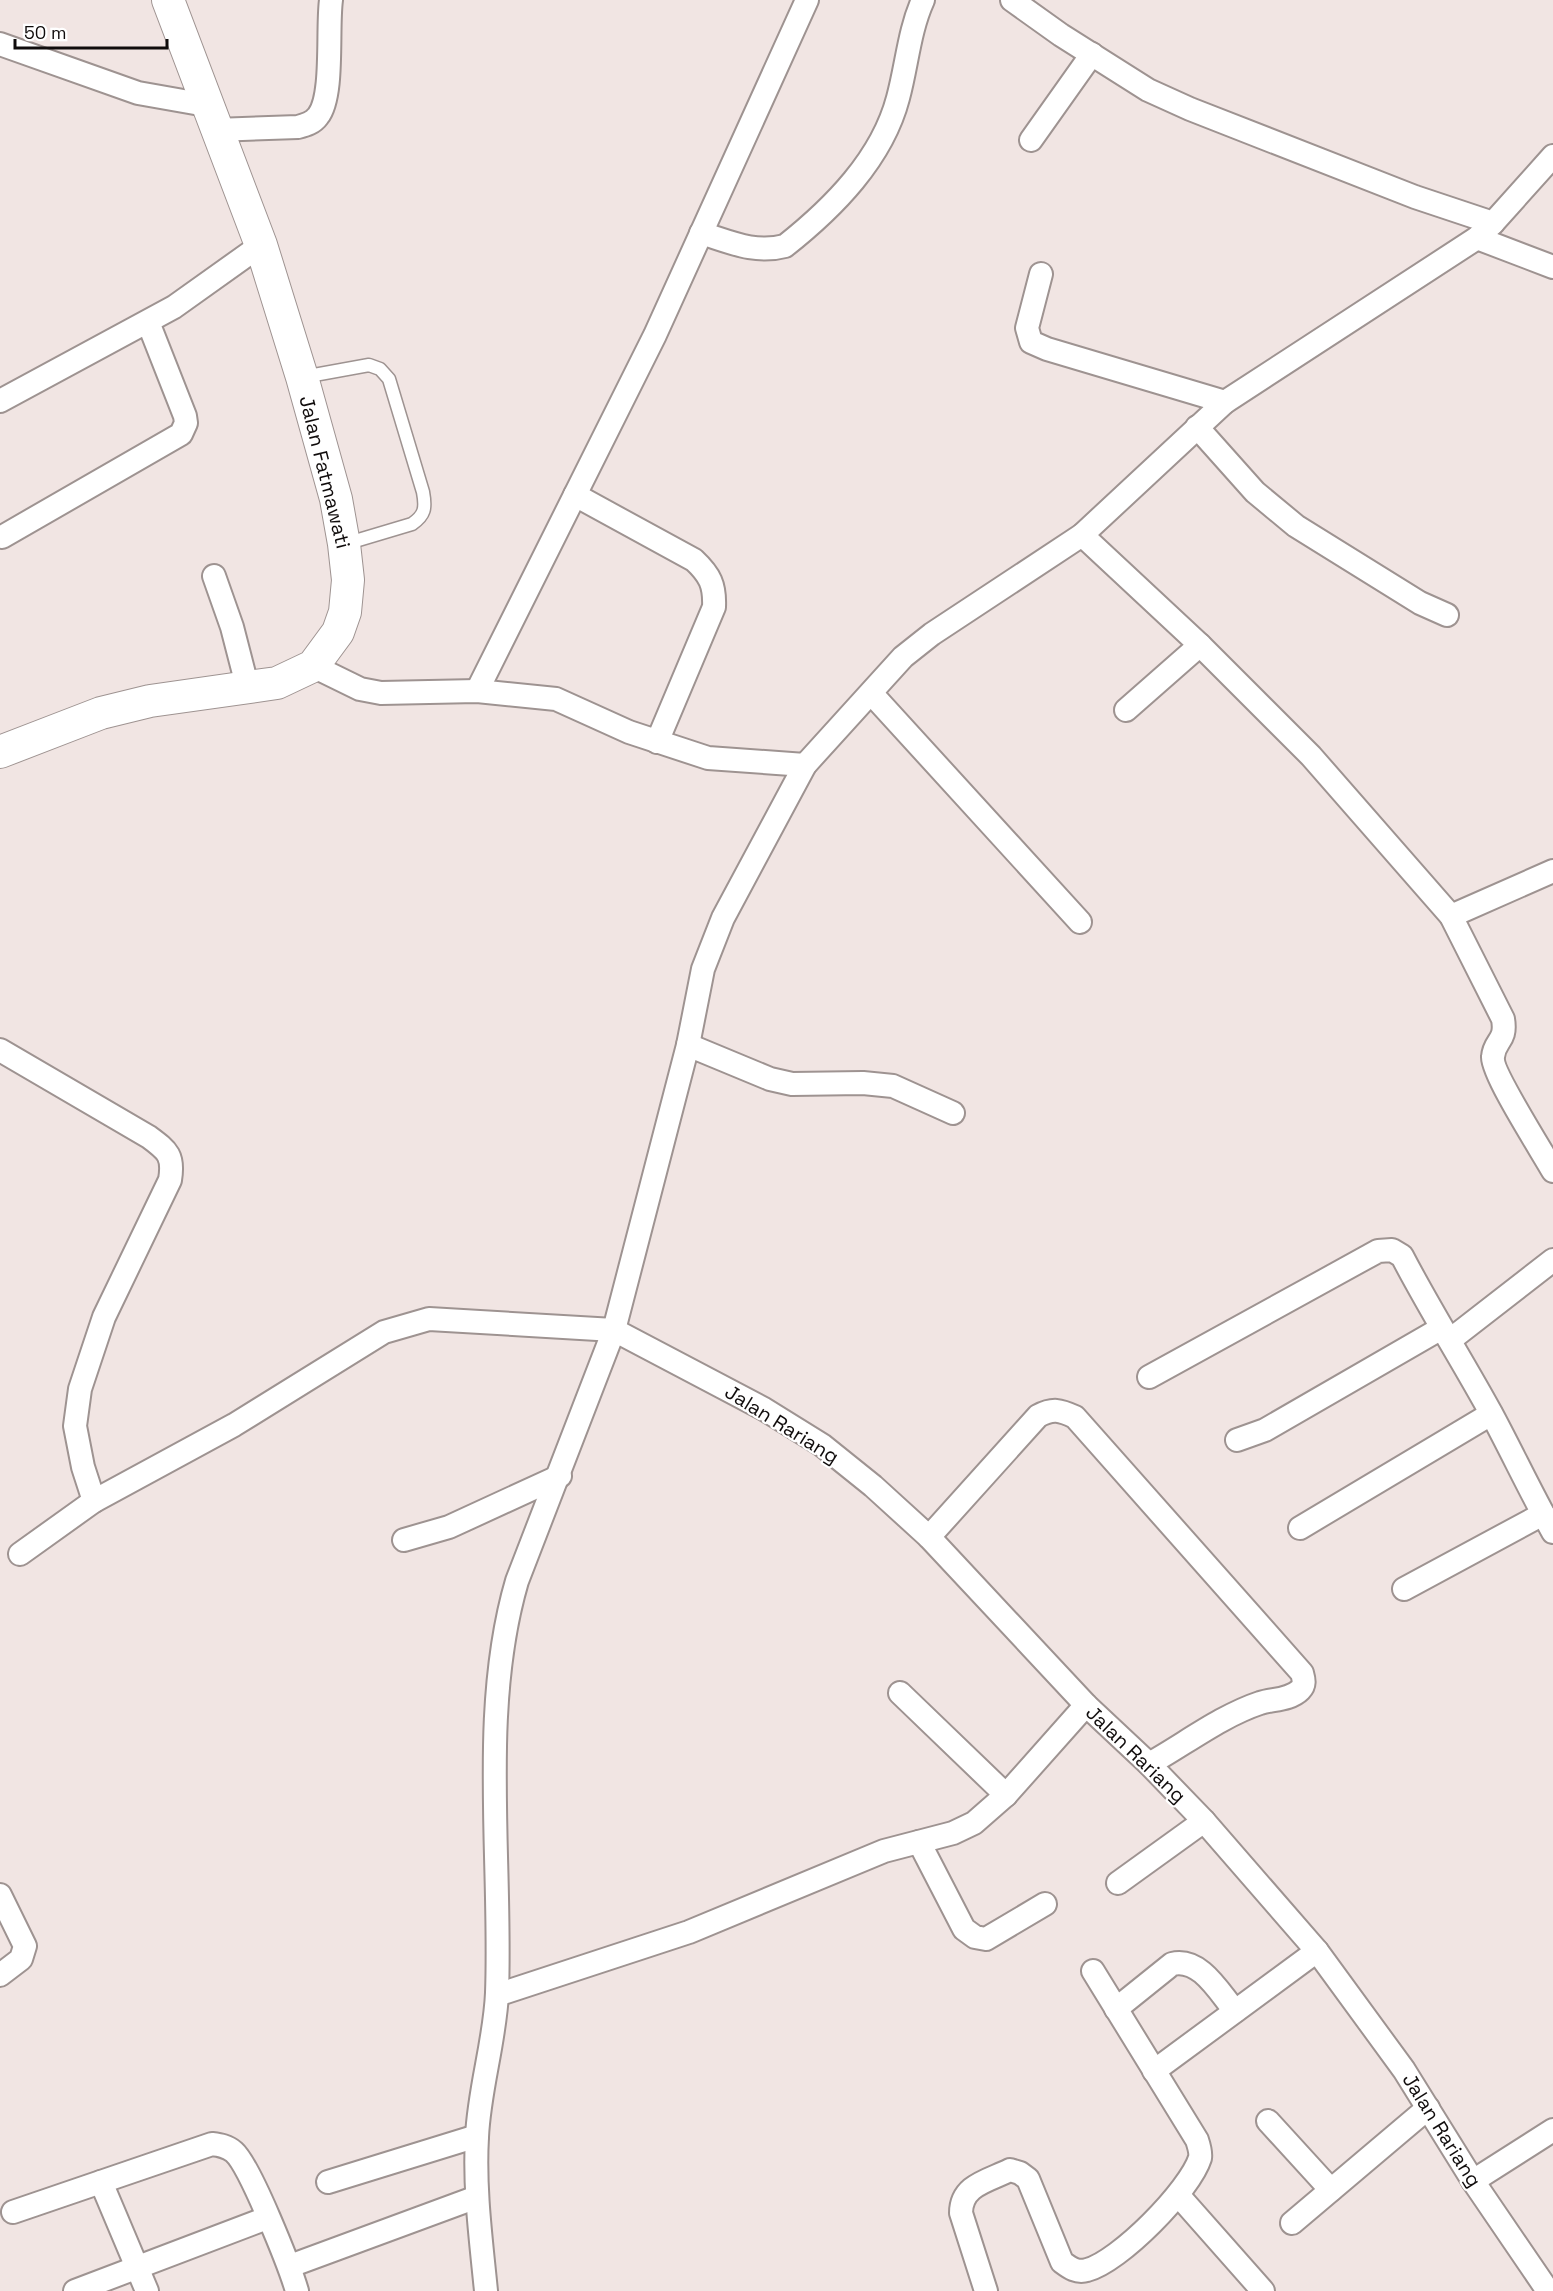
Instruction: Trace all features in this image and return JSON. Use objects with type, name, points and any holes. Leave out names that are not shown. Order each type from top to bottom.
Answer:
[{"type":"street","name":"Jalan Fatmawati","points":[[168,0],[261,245],[302,377],[336,499],[348,580],[345,612],[338,632],[314,666]]},
{"type":"street","points":[[0,44],[211,118],[298,127],[310,124],[317,118],[327,97],[331,0]]},
{"type":"street","points":[[477,691],[575,495],[701,233],[807,0]]},
{"type":"street","points":[[701,233],[755,250],[770,250],[785,246],[857,175],[877,151],[891,121],[912,30],[923,0]]},
{"type":"street","points":[[1019,2],[1092,54],[1148,90],[1190,109],[1415,197],[1493,223]]},
{"type":"street","points":[[1031,140],[1092,54]]},
{"type":"street","points":[[486,2291],[477,2198],[477,2136],[497,1995],[496,1702],[508,1612],[517,1581],[560,1476],[614,1330],[688,1045],[703,969],[723,918],[805,765],[903,657],[932,634],[1082,535],[1225,402],[1476,238],[1493,223],[1553,156]]},
{"type":"street","points":[[1476,238],[1553,267]]},
{"type":"street","points":[[0,401],[174,308],[261,245]]},
{"type":"street","points":[[1041,274],[1027,328],[1032,342],[1047,349],[1225,402]]},
{"type":"street","points":[[2,537],[181,434],[186,423],[185,416],[148,322]]},
{"type":"street","points":[[1197,427],[1255,492],[1296,526],[1419,603],[1447,615]]},
{"type":"street","points":[[575,495],[694,560],[709,574],[715,590],[714,606],[657,742]]},
{"type":"street","points":[[1082,535],[1200,645],[1311,756],[1451,916],[1503,1018],[1505,1035],[1494,1053],[1493,1061],[1506,1089],[1553,1171]]},
{"type":"street","points":[[214,576],[232,627],[248,688]]},
{"type":"street","points":[[1126,710],[1200,645]]},
{"type":"street","points":[[0,752],[101,712],[150,701],[277,683],[314,666],[360,689],[381,693],[477,691],[556,699],[657,742],[708,758],[805,765]]},
{"type":"street","points":[[871,693],[1080,922]]},
{"type":"street","points":[[1451,916],[1553,871]]},
{"type":"street","points":[[688,1045],[770,1079],[792,1084],[863,1083],[893,1086],[953,1113]]},
{"type":"street","points":[[0,1050],[149,1137],[169,1155],[172,1165],[170,1180],[104,1317],[80,1389],[75,1426],[83,1467],[94,1501]]},
{"type":"street","points":[[1149,1377],[1378,1251],[1392,1250],[1402,1256],[1491,1414],[1548,1523],[1404,1589]]},
{"type":"street","points":[[1237,1440],[1265,1430],[1445,1334],[1553,1260]]},
{"type":"street","points":[[20,1554],[94,1501],[234,1425],[384,1332],[429,1319],[614,1330]]},
{"type":"street","name":"Jalan Rariang","points":[[614,1330],[764,1409],[822,1445],[873,1486],[929,1537],[1086,1705],[1149,1764],[1204,1821],[1317,1951],[1404,2070],[1473,2181],[1548,2291]]},
{"type":"street","points":[[929,1537],[1038,1416],[1050,1410],[1061,1410],[1075,1417],[1302,1673],[1304,1682],[1302,1689],[1292,1696],[1259,1704],[1235,1715],[1149,1764]]},
{"type":"street","points":[[1300,1528],[1491,1414]]},
{"type":"street","points":[[404,1540],[449,1527],[560,1476]]},
{"type":"street","points":[[900,1693],[1006,1795]]},
{"type":"street","points":[[497,1995],[689,1932],[884,1851],[953,1833],[974,1823],[1006,1795],[1086,1705]]},
{"type":"street","points":[[1118,1882],[1204,1821]]},
{"type":"street","points":[[919,1842],[963,1929],[975,1938],[986,1939],[1045,1904]]},
{"type":"street","points":[[0,1895],[25,1946],[21,1959],[0,1975]]},
{"type":"street","points":[[1155,2071],[1317,1951]]},
{"type":"street","points":[[1116,2008],[1172,1964],[1183,1961],[1192,1964],[1202,1973],[1235,2011]]},
{"type":"street","points":[[986,2291],[961,2213],[961,2202],[966,2192],[1010,2170],[1028,2179],[1062,2262],[1072,2270],[1087,2270],[1118,2253],[1179,2196],[1193,2175],[1201,2156],[1197,2140],[1093,1971]]},
{"type":"street","points":[[1292,2223],[1428,2108]]},
{"type":"street","points":[[1268,2121],[1331,2190]]},
{"type":"street","points":[[1473,2181],[1553,2130]]},
{"type":"street","points":[[328,2182],[477,2136]]},
{"type":"street","points":[[13,2212],[212,2144],[222,2145],[237,2156],[290,2266],[297,2291]]},
{"type":"street","points":[[101,2182],[147,2291]]},
{"type":"street","points":[[1179,2196],[1263,2291]]},
{"type":"street","points":[[290,2266],[477,2198]]},
{"type":"street","points":[[75,2291],[267,2218]]},
{"type":"lane","points":[[302,377],[369,365],[380,369],[389,379],[423,492],[426,508],[421,518],[412,524],[344,544]]}]
